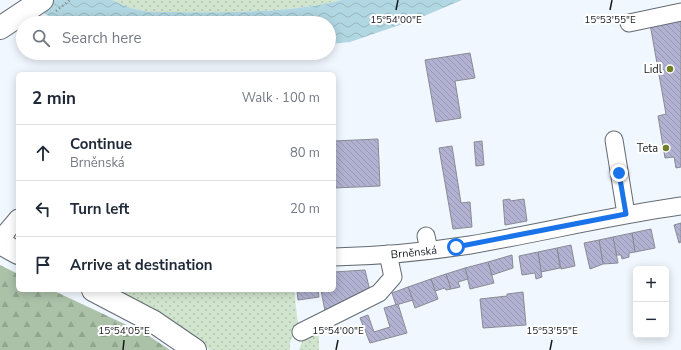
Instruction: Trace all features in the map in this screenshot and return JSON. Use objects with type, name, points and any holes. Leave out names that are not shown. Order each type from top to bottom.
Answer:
[{"type":"main road","points":[[18,16],[42,0]]},
{"type":"main road","points":[[0,28],[16,17]]},
{"type":"main road","points":[[97,292],[154,322],[195,350]]},
{"type":"street","points":[[629,23],[681,12]]},
{"type":"street","points":[[614,140],[626,214]]},
{"type":"street","name":"Brněnská","points":[[336,258],[388,254],[427,243],[471,244],[626,214],[681,206]]},
{"type":"street","points":[[6,247],[7,231],[16,220]]},
{"type":"street","points":[[301,332],[379,293],[393,277],[388,254]]},
{"type":"green space","points":[[112,0],[341,0],[319,5],[246,12],[149,12],[131,8]]},
{"type":"green space","points":[[0,265],[16,273],[16,292],[56,292],[146,334],[170,350],[0,350]]},
{"type":"green space","points":[[122,292],[294,292],[298,324],[290,343],[290,350],[210,350],[178,324]]},
{"type":"green space","points":[[319,327],[319,350],[299,350],[303,339]]},
{"type":"water","points":[[19,0],[112,0],[131,8],[149,12],[246,12],[319,5],[341,0],[462,0],[417,19],[350,42],[336,43],[336,16],[49,16]]},
{"type":"building","name":"Lidl","points":[[681,19],[681,167],[676,168],[674,157],[665,158],[658,116],[666,114],[650,24]]},
{"type":"building","points":[[470,53],[475,78],[455,81],[461,118],[436,122],[425,60]]},
{"type":"building","points":[[378,139],[380,186],[336,188],[336,141]]},
{"type":"building","points":[[482,141],[484,165],[476,166],[474,142]]},
{"type":"building","points":[[452,146],[461,203],[470,202],[472,227],[453,229],[439,148]]},
{"type":"building","points":[[510,199],[510,201],[524,199],[527,221],[505,225],[503,200]]},
{"type":"building","points":[[681,223],[681,242],[679,243],[674,225]]},
{"type":"building","points":[[651,229],[655,248],[635,252],[632,233]]},
{"type":"building","points":[[632,233],[635,252],[629,253],[629,257],[622,259],[621,255],[616,255],[613,237]]},
{"type":"building","points":[[613,237],[618,263],[603,264],[599,240]]},
{"type":"building","points":[[599,240],[603,264],[590,269],[584,243]]},
{"type":"building","points":[[571,245],[575,266],[561,269],[557,248]]},
{"type":"building","points":[[557,248],[560,268],[541,272],[538,252]]},
{"type":"building","points":[[538,252],[542,277],[536,279],[535,273],[522,275],[519,256]]},
{"type":"building","points":[[512,255],[513,268],[492,275],[488,262]]},
{"type":"building","points":[[488,262],[494,283],[470,289],[465,268]]},
{"type":"building","points":[[465,268],[468,279],[458,282],[460,287],[451,289],[446,274]]},
{"type":"building","points":[[365,270],[370,291],[325,311],[321,292],[336,292],[336,272]]},
{"type":"building","points":[[446,274],[451,289],[446,290],[445,288],[435,291],[431,279]]},
{"type":"building","points":[[431,279],[438,299],[415,308],[408,287]]},
{"type":"building","points":[[408,287],[413,300],[396,305],[392,293]]},
{"type":"building","points":[[297,292],[318,292],[319,297],[298,300]]},
{"type":"building","points":[[523,292],[526,325],[483,328],[480,299],[507,296],[507,294]]},
{"type":"building","points":[[398,304],[407,333],[370,343],[360,318],[368,315],[374,332],[390,327],[384,308]]},
{"type":"place","name":"Lidl","points":[[670,69]]},
{"type":"place","name":"Teta","points":[[666,148]]},
{"type":"route","points":[[456,247],[626,214],[619,173]]}]
